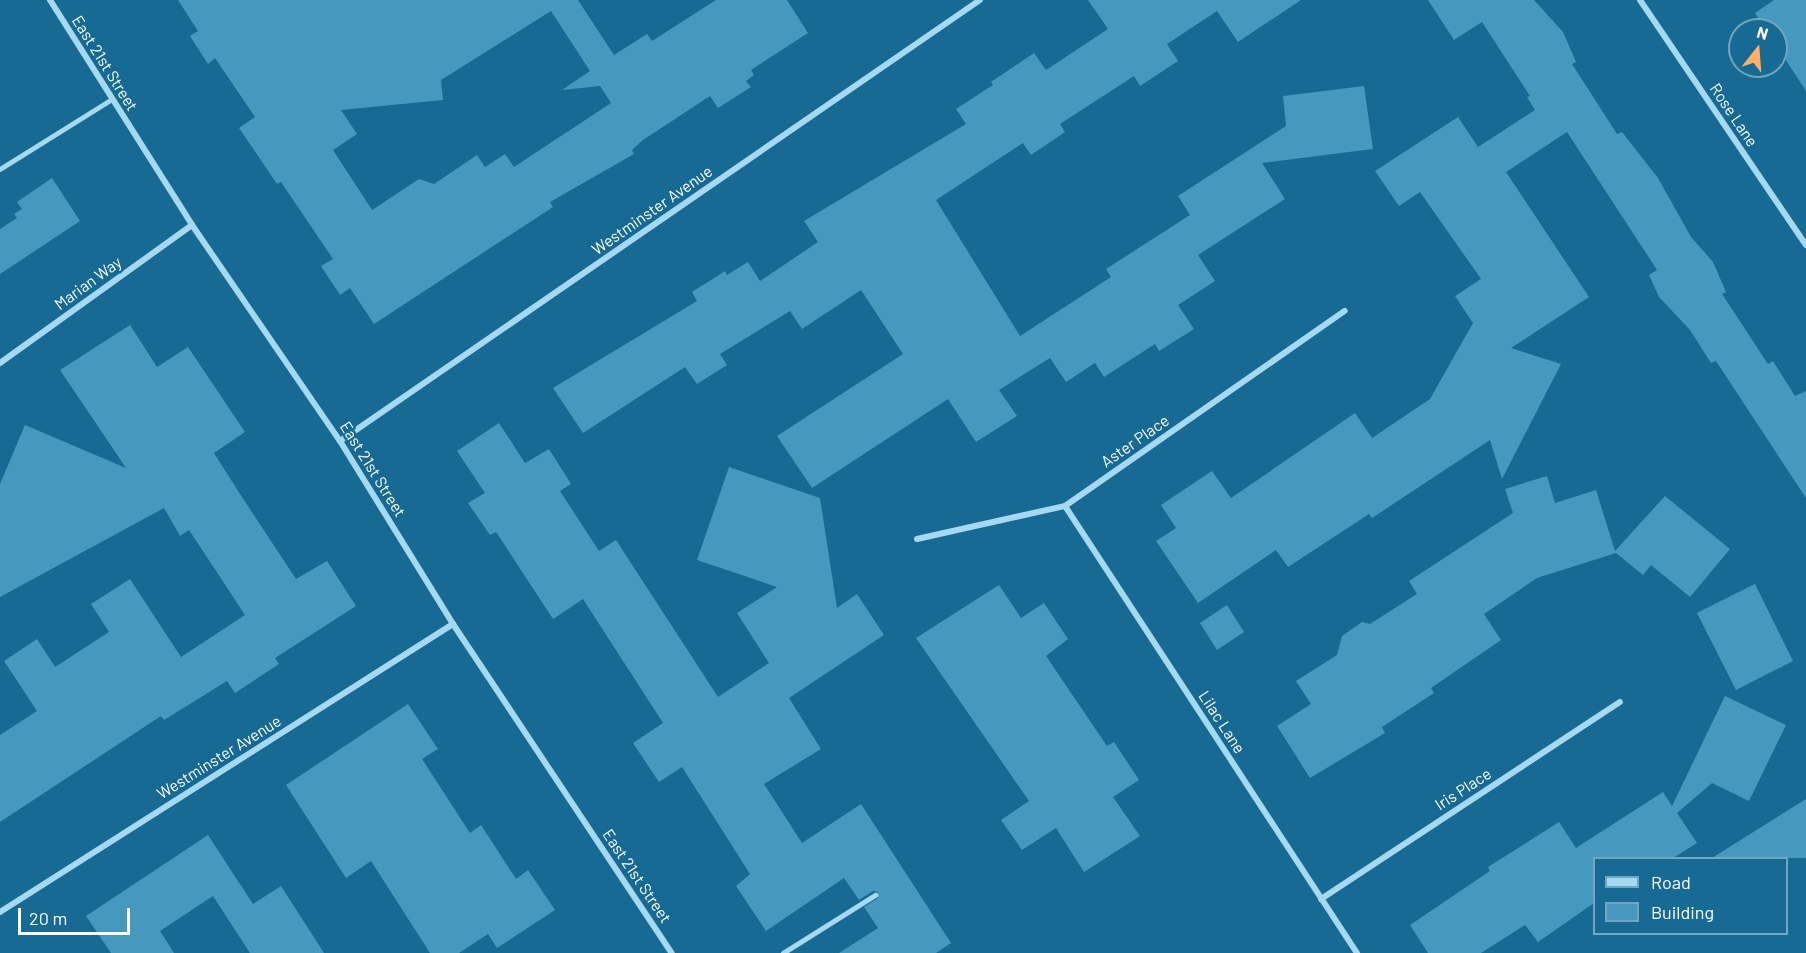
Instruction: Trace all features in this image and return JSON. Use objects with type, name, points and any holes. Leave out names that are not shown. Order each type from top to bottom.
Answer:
[{"type":"street","name":"East 21st Street","points":[[50,0],[192,225],[340,441],[453,624],[672,953]]},
{"type":"street","name":"Westminster Avenue","points":[[340,441],[980,0]]},
{"type":"street","name":"Rose Lane","points":[[1640,0],[1806,245]]},
{"type":"street","name":"Marian Way","points":[[0,363],[192,225]]},
{"type":"street","name":"Aster Place","points":[[917,539],[1065,506],[1345,311]]},
{"type":"street","name":"Lilac Lane","points":[[1065,506],[1357,953]]},
{"type":"street","name":"Westminster Avenue","points":[[0,912],[453,624]]},
{"type":"street","name":"Iris Place","points":[[1321,899],[1620,702]]},
{"type":"lane","points":[[0,169],[112,99]]},
{"type":"lane","points":[[783,953],[875,895]]},
{"type":"building","points":[[178,0],[578,0],[614,55],[647,34],[652,41],[716,0],[787,0],[808,33],[751,70],[754,75],[746,81],[751,87],[718,108],[710,96],[643,140],[632,150],[634,154],[550,202],[553,207],[374,324],[350,288],[340,295],[321,266],[333,259],[281,182],[277,184],[239,128],[255,117],[215,58],[208,64],[190,36],[198,31]],"holes":[[[551,11],[590,71],[562,90],[600,86],[611,103],[514,167],[505,154],[485,167],[477,155],[434,184],[419,179],[372,210],[333,150],[357,134],[341,110],[443,100],[441,80]]]},
{"type":"building","points":[[1088,0],[1301,0],[1238,42],[1217,11],[1167,44],[1178,61],[1140,86],[1134,76],[1060,124],[1065,132],[1031,155],[1023,143],[936,200],[1020,336],[1111,277],[1106,269],[1190,215],[1178,196],[1286,126],[1283,96],[1364,86],[1373,149],[1262,163],[1285,199],[1198,255],[1215,281],[1178,305],[1194,329],[1159,351],[1155,344],[1104,377],[1095,363],[1066,382],[1050,358],[999,390],[1017,416],[976,442],[948,399],[812,488],[777,436],[903,354],[861,290],[802,329],[790,311],[720,354],[727,365],[697,384],[685,367],[583,433],[553,388],[697,301],[692,292],[725,271],[727,275],[748,262],[760,281],[818,242],[804,221],[966,124],[956,109],[993,85],[991,82],[1034,53],[1046,70],[1108,29]]},
{"type":"building","points":[[1428,0],[1534,0],[1563,32],[1576,62],[1572,64],[1617,134],[1622,132],[1658,178],[1691,237],[1713,262],[1726,292],[1722,294],[1768,364],[1773,361],[1795,396],[1806,391],[1806,498],[1716,361],[1711,363],[1690,330],[1659,297],[1649,275],[1657,270],[1567,132],[1506,172],[1589,297],[1511,348],[1561,364],[1502,479],[1490,440],[1372,518],[1369,514],[1288,567],[1276,550],[1198,603],[1156,541],[1176,528],[1161,505],[1212,471],[1231,498],[1355,413],[1372,438],[1430,399],[1473,323],[1455,296],[1481,279],[1420,192],[1399,206],[1375,171],[1458,117],[1478,147],[1535,110],[1527,97],[1530,96],[1482,22],[1454,40]]},
{"type":"building","points":[[1774,0],[1806,0],[1806,91],[1788,63],[1788,18],[1758,18],[1755,13]]},
{"type":"building","points":[[52,178],[80,221],[0,274],[0,229],[17,218],[14,214],[22,209],[17,202]]},
{"type":"building","points":[[130,325],[157,367],[188,347],[245,432],[214,453],[240,494],[296,579],[327,561],[356,606],[275,658],[279,664],[235,693],[227,681],[164,720],[161,716],[0,822],[0,735],[37,711],[4,661],[37,639],[55,667],[109,632],[91,604],[130,579],[181,657],[245,615],[189,530],[180,536],[164,508],[0,597],[0,484],[25,425],[126,468],[60,370]]},
{"type":"building","points":[[499,423],[525,463],[549,449],[571,484],[560,491],[599,551],[616,540],[718,697],[769,663],[737,613],[777,587],[697,560],[729,467],[820,498],[837,608],[857,594],[884,635],[789,698],[821,749],[764,784],[802,843],[861,804],[951,943],[936,953],[839,953],[878,928],[864,907],[878,898],[878,892],[873,891],[859,900],[844,878],[766,931],[736,886],[750,874],[682,767],[659,782],[633,743],[663,723],[583,599],[553,619],[496,532],[490,535],[468,503],[485,493],[457,451]]},
{"type":"building","points":[[1547,476],[1555,503],[1596,490],[1615,551],[1665,496],[1730,549],[1690,597],[1651,565],[1643,575],[1616,553],[1537,578],[1484,614],[1501,640],[1431,688],[1434,693],[1382,727],[1385,733],[1310,778],[1277,726],[1311,704],[1296,681],[1337,655],[1342,636],[1362,622],[1370,624],[1417,594],[1409,581],[1513,513],[1505,489]]},
{"type":"building","points":[[1755,584],[1793,661],[1736,690],[1697,613]]},
{"type":"building","points":[[999,585],[1021,618],[1044,603],[1068,639],[1046,656],[1107,746],[1114,742],[1139,780],[1113,797],[1140,836],[1084,872],[1056,828],[1022,850],[1001,820],[1029,801],[916,638]]},
{"type":"building","points":[[1227,605],[1244,632],[1217,650],[1200,623]]},
{"type":"building","points":[[1725,696],[1786,725],[1749,801],[1712,783],[1677,813],[1697,843],[1675,857],[1593,857],[1593,904],[1538,942],[1525,925],[1481,953],[1428,953],[1410,925],[1490,871],[1488,867],[1559,822],[1576,848],[1663,792],[1672,806]]},
{"type":"building","points":[[408,704],[438,749],[422,759],[470,833],[481,825],[516,879],[528,870],[555,910],[497,948],[488,934],[459,953],[430,953],[371,861],[346,878],[286,785]]},
{"type":"building","points":[[1806,799],[1806,858],[1714,857]]},
{"type":"building","points":[[208,835],[253,904],[281,886],[324,953],[250,953],[213,896],[160,931],[174,953],[111,953],[86,916]]}]
